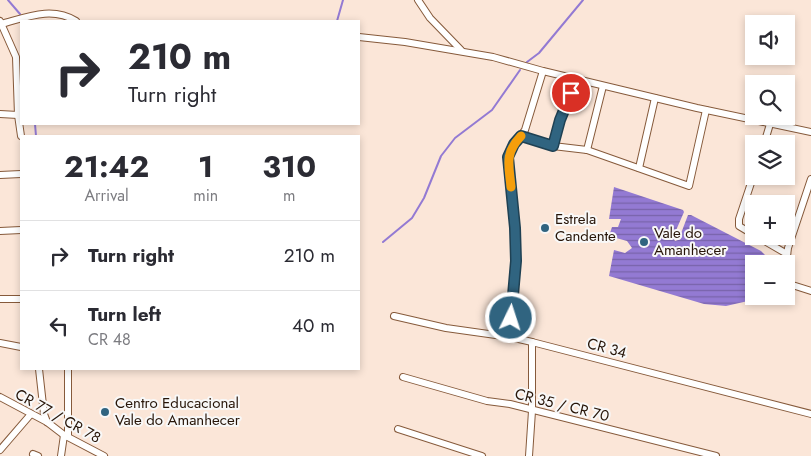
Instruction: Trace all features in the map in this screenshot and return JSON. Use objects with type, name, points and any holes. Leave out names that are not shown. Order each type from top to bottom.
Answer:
[{"type":"street","points":[[418,0],[430,18],[462,52]]},
{"type":"street","points":[[21,135],[18,115],[16,58],[1,23],[44,13],[66,15],[74,20]]},
{"type":"street","points":[[360,37],[405,42],[493,57],[603,86],[745,119]]},
{"type":"street","points":[[510,337],[516,261],[515,228],[508,157],[514,144],[525,130],[543,71]]},
{"type":"street","points":[[553,146],[560,120],[577,79]]},
{"type":"street","points":[[587,150],[603,86]]},
{"type":"street","points":[[640,168],[655,98]]},
{"type":"street","points":[[521,136],[553,146],[587,150],[689,186],[706,110]]},
{"type":"street","points":[[0,114],[18,115]]},
{"type":"street","points":[[775,125],[811,132]]},
{"type":"street","points":[[0,175],[20,174]]},
{"type":"street","points":[[771,245],[787,254],[811,179]]},
{"type":"street","points":[[745,203],[740,219],[740,226],[745,229]]},
{"type":"street","points":[[0,231],[20,230]]},
{"type":"street","points":[[795,286],[811,291]]},
{"type":"street","points":[[0,299],[20,298]]},
{"type":"street","name":"CR 34","points":[[394,316],[446,328],[532,342],[811,414]]},
{"type":"street","points":[[529,456],[532,411],[532,342]]},
{"type":"street","points":[[0,343],[20,347]]},
{"type":"street","points":[[39,370],[44,414],[47,422]]},
{"type":"street","points":[[61,456],[66,436],[68,370]]},
{"type":"street","name":"CR 35 / CR 70","points":[[403,377],[487,401],[510,404],[716,456]]},
{"type":"street","name":"CR 77 / CR 78","points":[[0,397],[104,456]]},
{"type":"street","points":[[0,450],[31,414]]},
{"type":"street","points":[[398,430],[482,456]]},
{"type":"shaded area","points":[[614,187],[683,210],[684,212],[674,235],[672,235],[675,241],[681,239],[680,236],[688,215],[691,215],[745,243],[745,245],[749,245],[761,251],[765,255],[745,255],[745,302],[726,306],[704,304],[609,276],[614,250],[625,253],[632,248],[627,241],[609,236],[612,227],[618,227],[621,219],[609,219]]},
{"type":"waterway","points":[[8,0],[20,14]]},
{"type":"waterway","points":[[337,20],[343,0]]},
{"type":"waterway","points":[[527,62],[539,53],[583,0]]},
{"type":"waterway","points":[[383,242],[412,218],[424,198],[441,156],[455,138],[492,110],[520,70]]},
{"type":"waterway","points":[[35,125],[36,135]]},
{"type":"slow traffic","points":[[511,187],[508,157],[514,144],[521,136]]},
{"type":"place","name":"Estrela Candente","points":[[545,228]]},
{"type":"place","name":"Vale do Amanhecer","points":[[644,242]]},
{"type":"place","name":"Centro Educacional Vale do Amanhecer","points":[[105,412]]},
{"type":"route","points":[[511,318],[516,261],[515,228],[508,157],[514,144],[521,136],[553,146],[560,120],[571,93]]}]
